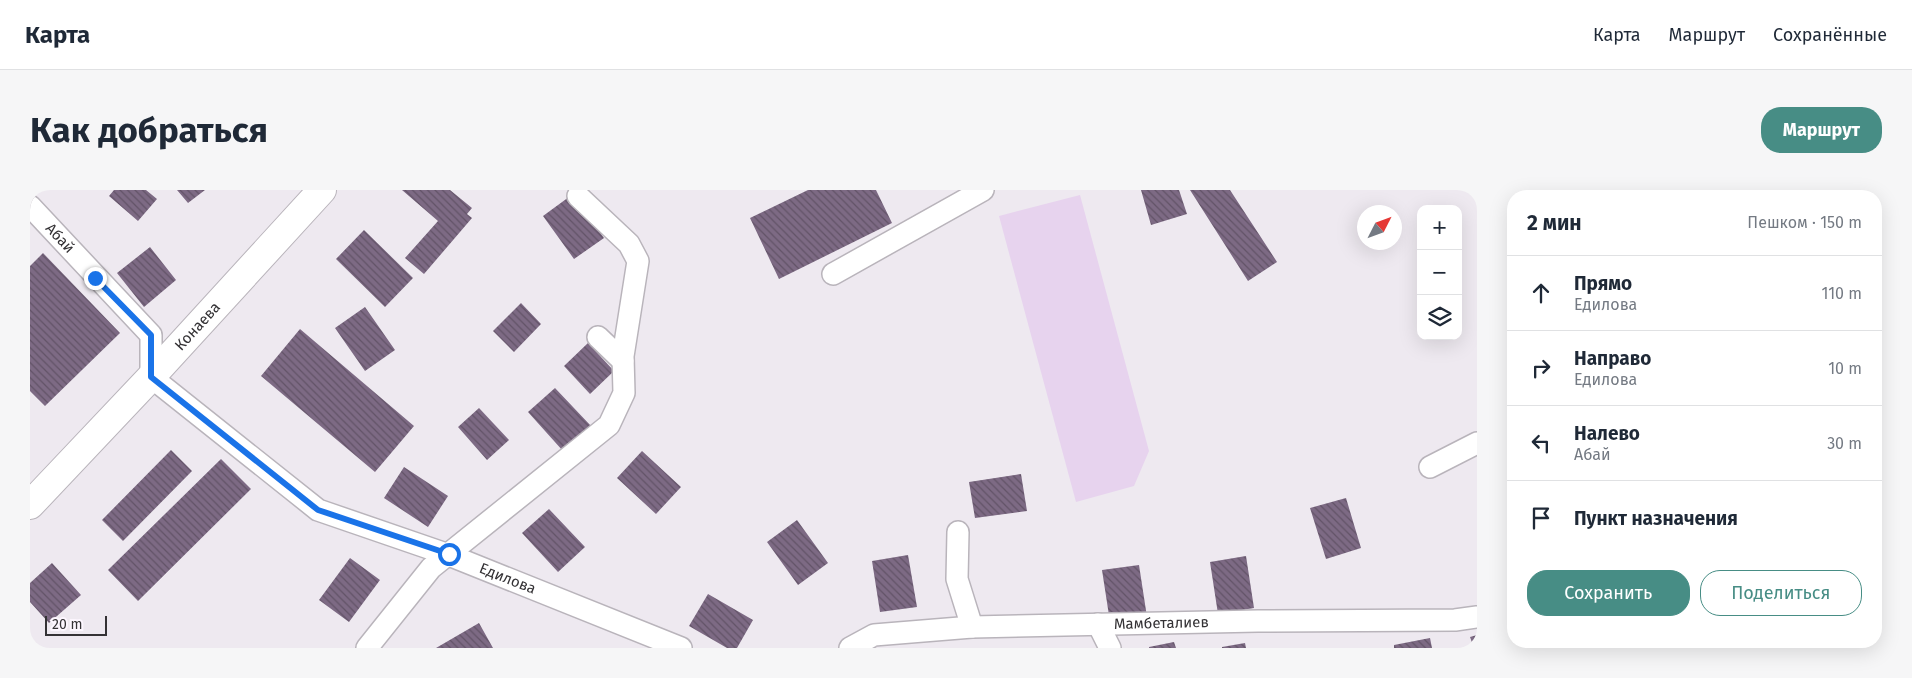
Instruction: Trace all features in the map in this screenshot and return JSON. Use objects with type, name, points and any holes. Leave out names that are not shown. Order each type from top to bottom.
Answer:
[{"type":"main road","name":"Конаева","points":[[30,505],[151,377],[322,190]]},
{"type":"street","points":[[833,274],[983,190]]},
{"type":"street","points":[[367,648],[431,568],[609,425],[624,393],[623,361],[638,261],[629,244],[578,196]]},
{"type":"street","name":"Абай","points":[[30,206],[151,335],[151,377]]},
{"type":"street","points":[[598,337],[623,361]]},
{"type":"street","name":"Едилова","points":[[151,377],[318,510],[449,554],[681,648]]},
{"type":"street","points":[[1430,467],[1477,443]]},
{"type":"street","points":[[958,532],[958,579],[972,627]]},
{"type":"street","name":"Мамбеталиев","points":[[850,648],[874,635],[972,627],[1455,620],[1477,617]]},
{"type":"street","points":[[1098,624],[1110,648]]},
{"type":"shaded area","points":[[1080,195],[1149,451],[1134,486],[1076,502],[999,216]]},
{"type":"building","points":[[114,190],[146,190],[157,199],[138,221],[109,196]]},
{"type":"building","points":[[177,190],[205,190],[188,203]]},
{"type":"building","points":[[402,190],[450,190],[472,208],[467,214],[472,218],[424,274],[405,258],[438,221]]},
{"type":"building","points":[[808,190],[876,190],[892,223],[779,279],[750,218]]},
{"type":"building","points":[[1141,190],[1179,190],[1187,214],[1151,225]]},
{"type":"building","points":[[1190,190],[1230,190],[1277,262],[1248,281]]},
{"type":"building","points":[[573,194],[604,238],[574,259],[543,216]]},
{"type":"building","points":[[364,230],[413,278],[385,307],[336,259]]},
{"type":"building","points":[[150,247],[176,280],[144,307],[117,273]]},
{"type":"building","points":[[43,253],[120,333],[45,406],[30,391],[30,266]]},
{"type":"building","points":[[521,303],[541,324],[514,352],[493,331]]},
{"type":"building","points":[[365,307],[395,350],[365,371],[335,328]]},
{"type":"building","points":[[300,329],[414,426],[375,472],[261,376]]},
{"type":"building","points":[[588,343],[614,371],[590,394],[564,366]]},
{"type":"building","points":[[555,388],[591,426],[563,451],[528,412]]},
{"type":"building","points":[[479,408],[509,440],[487,460],[458,427]]},
{"type":"building","points":[[171,450],[192,471],[123,541],[102,520]]},
{"type":"building","points":[[642,451],[681,487],[656,514],[617,478]]},
{"type":"building","points":[[221,459],[251,489],[138,601],[108,570]]},
{"type":"building","points":[[404,467],[448,496],[428,527],[384,498]]},
{"type":"building","points":[[1021,474],[1027,511],[975,518],[969,482]]},
{"type":"building","points":[[1346,498],[1361,548],[1326,559],[1310,508]]},
{"type":"building","points":[[549,509],[585,547],[558,572],[522,533]]},
{"type":"building","points":[[797,520],[828,563],[798,585],[767,542]]},
{"type":"building","points":[[908,555],[917,607],[880,612],[872,561]]},
{"type":"building","points":[[1246,556],[1254,608],[1218,614],[1210,562]]},
{"type":"building","points":[[350,558],[380,580],[349,622],[319,600]]},
{"type":"building","points":[[52,563],[81,595],[49,623],[30,602],[30,583]]},
{"type":"building","points":[[1139,565],[1147,617],[1110,622],[1102,570]]},
{"type":"building","points":[[708,594],[753,620],[737,648],[727,648],[689,626]]},
{"type":"building","points":[[479,623],[493,648],[436,648]]},
{"type":"building","points":[[1477,635],[1477,648],[1474,648],[1470,637]]},
{"type":"building","points":[[1430,638],[1432,648],[1394,648],[1394,645]]},
{"type":"building","points":[[1174,642],[1176,648],[1149,648],[1149,647]]},
{"type":"building","points":[[1245,643],[1246,648],[1222,648],[1222,647]]},
{"type":"route","points":[[95,278],[151,335],[151,377],[318,510],[449,554]]}]
